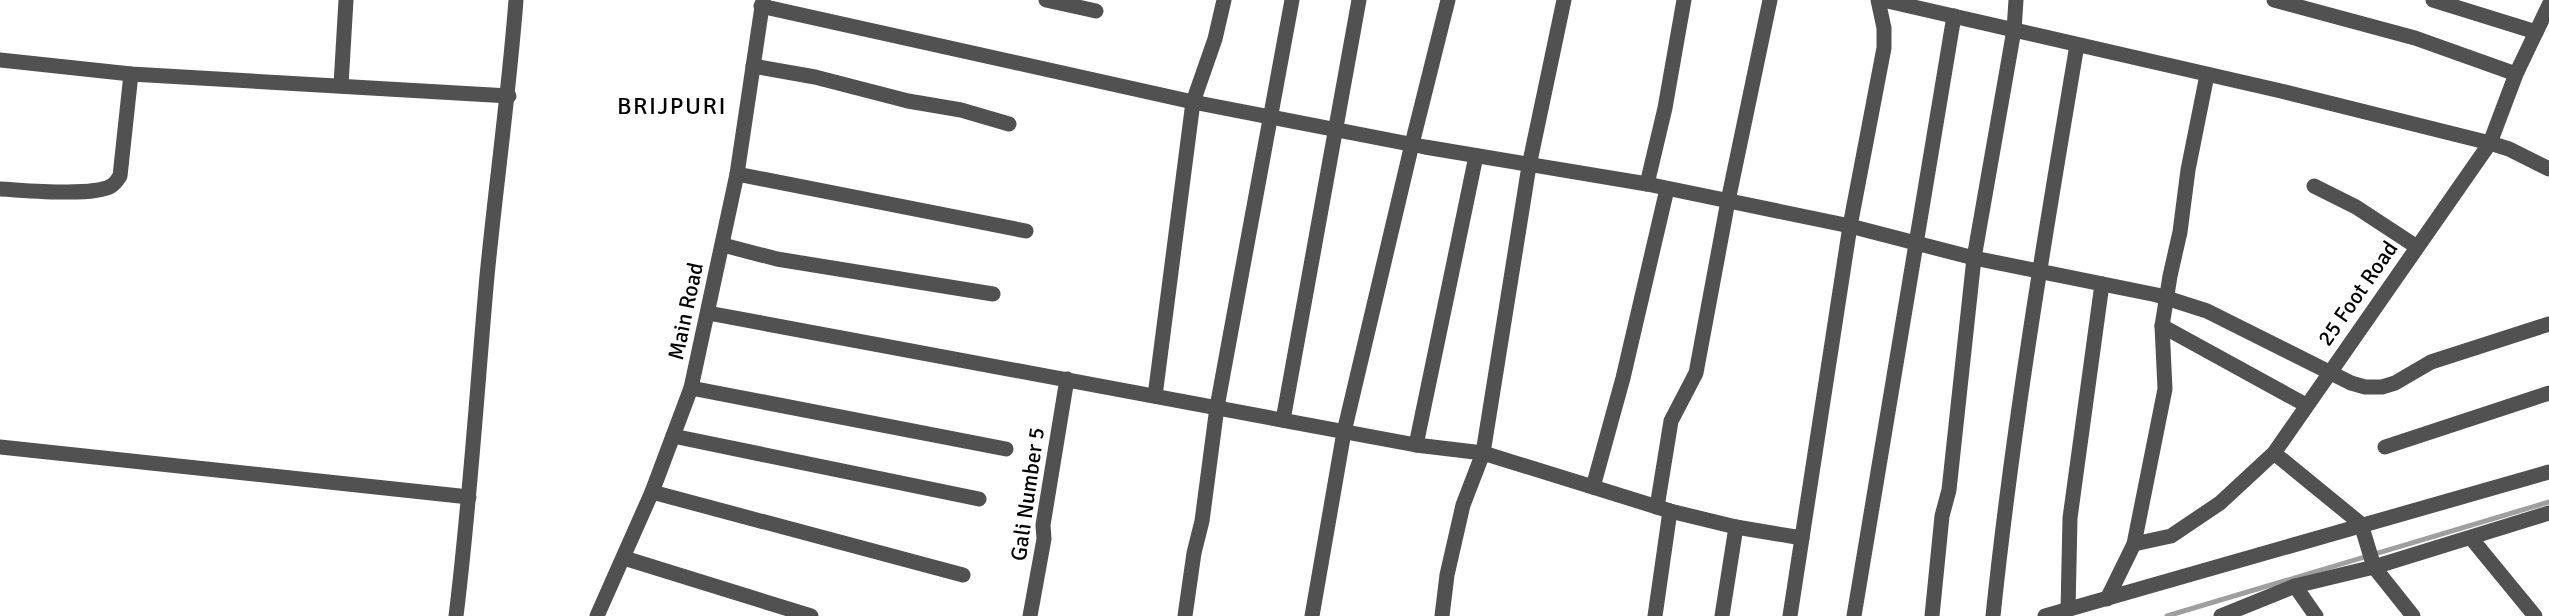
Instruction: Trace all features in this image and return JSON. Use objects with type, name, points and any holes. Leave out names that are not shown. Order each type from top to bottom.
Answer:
[{"type":"street","points":[[341,86],[346,0]]},
{"type":"street","points":[[456,616],[516,0]]},
{"type":"street","points":[[1046,0],[1096,11]]},
{"type":"street","points":[[1155,396],[1193,102],[1215,39],[1224,0]]},
{"type":"street","points":[[1185,616],[1194,553],[1202,521],[1217,407],[1292,0]]},
{"type":"street","points":[[1283,420],[1359,0]]},
{"type":"street","points":[[1312,616],[1344,432],[1448,0]]},
{"type":"street","points":[[1442,616],[1447,575],[1463,505],[1483,453],[1528,166],[1564,0]]},
{"type":"street","points":[[1647,184],[1665,108],[1684,0]]},
{"type":"street","points":[[1655,616],[1671,421],[1696,373],[1728,201],[1770,0]]},
{"type":"street","points":[[1790,616],[1850,226],[1884,48],[1884,27],[1878,0]]},
{"type":"street","points":[[1883,0],[2281,90],[2490,143],[2510,149],[2549,169]]},
{"type":"street","points":[[1932,616],[1942,516],[1949,490],[1974,258],[2014,30],[2016,0]]},
{"type":"street","points":[[2274,0],[2415,38],[2516,74]]},
{"type":"street","points":[[2433,0],[2536,32]]},
{"type":"street","points":[[762,3],[1193,102],[1528,166],[1647,184],[1850,226],[1974,258],[2166,298],[2207,311],[2351,383],[2382,387],[2395,383],[2432,362],[2549,324]]},
{"type":"street","name":"Main Road","points":[[603,614],[692,388],[737,174],[762,3]]},
{"type":"street","name":"25 Foot Road","points":[[2134,544],[2171,536],[2220,503],[2274,453],[2490,143],[2516,74],[2549,5]]},
{"type":"street","points":[[1854,616],[1954,16]]},
{"type":"street","points":[[1993,616],[2003,516],[2038,271],[2077,45]]},
{"type":"street","points":[[0,60],[131,74],[508,96]]},
{"type":"street","points":[[753,66],[815,77],[908,101],[961,110],[1009,124]]},
{"type":"street","points":[[0,189],[93,191],[112,186],[120,176],[131,74]]},
{"type":"street","points":[[2108,599],[2134,544],[2165,389],[2162,326],[2180,232],[2188,170],[2207,75]]},
{"type":"street","points":[[1416,445],[1476,156]]},
{"type":"street","points":[[737,174],[1026,231]]},
{"type":"street","points":[[2314,186],[2356,207],[2417,247]]},
{"type":"street","points":[[1593,487],[1623,378],[1667,189]]},
{"type":"street","points":[[723,245],[777,259],[993,294]]},
{"type":"street","points":[[2068,610],[2070,518],[2102,284]]},
{"type":"street","points":[[708,313],[1344,432],[1416,445],[1483,453],[1663,509],[1736,527],[1802,538]]},
{"type":"street","points":[[2162,326],[2306,405]]},
{"type":"street","name":"Gali Number 5","points":[[1030,616],[1044,539],[1043,525],[1067,379]]},
{"type":"street","points":[[692,388],[1006,448]]},
{"type":"street","points":[[2385,447],[2549,393]]},
{"type":"street","points":[[673,436],[979,499]]},
{"type":"street","points":[[0,447],[469,497]]},
{"type":"street","points":[[2274,453],[2361,524],[2374,567],[2413,616]]},
{"type":"street","points":[[2046,616],[2549,472]]},
{"type":"street","points":[[652,492],[963,575]]},
{"type":"street","points":[[2221,616],[2241,613],[2295,586],[2374,567],[2547,516]]},
{"type":"street","points":[[1722,616],[1736,527]]},
{"type":"street","points":[[2471,538],[2535,616]]},
{"type":"street","points":[[624,558],[811,616]]},
{"type":"street","points":[[2295,586],[2316,616]]},
{"type":"waterway","points":[[2167,616],[2549,502]]},
{"type":"district","name":"BRIJPURI","points":[[672,106]]}]
